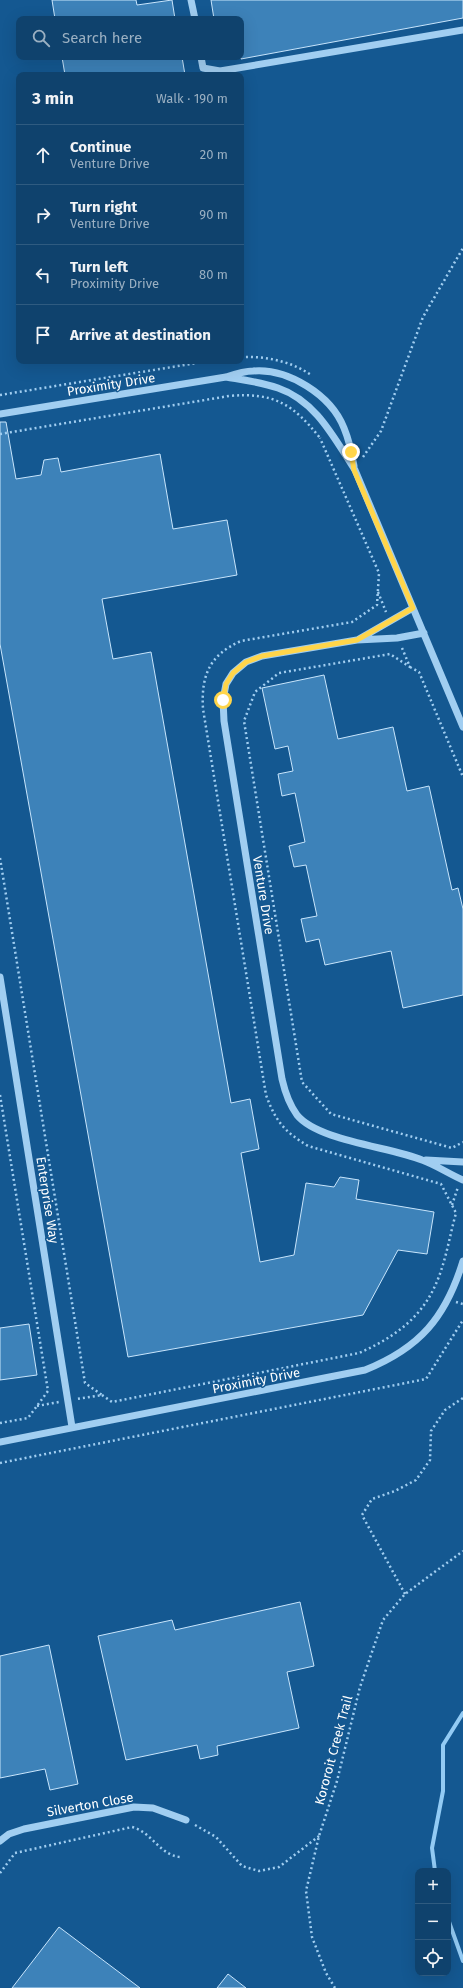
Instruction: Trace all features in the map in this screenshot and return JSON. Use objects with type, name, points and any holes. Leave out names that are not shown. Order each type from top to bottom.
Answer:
[{"type":"street","points":[[191,0],[194,16]]},
{"type":"street","points":[[202,60],[203,68],[220,71],[463,30]]},
{"type":"street","name":"Proximity Drive","points":[[0,414],[226,377],[243,372],[268,371],[299,382],[326,402],[344,427],[354,470]]},
{"type":"street","name":"Proximity Drive","points":[[226,377],[259,382],[289,392],[313,409],[331,433],[354,470],[463,727]]},
{"type":"street","name":"Venture Drive","points":[[357,640],[391,622],[413,608]]},
{"type":"street","name":"Venture Drive","points":[[424,633],[397,638],[357,640],[262,656],[246,662],[233,673],[226,684],[223,700],[224,721],[286,1098],[298,1116],[314,1128],[332,1135],[422,1159],[463,1162]]},
{"type":"street","name":"Enterprise Way","points":[[0,977],[72,1427]]},
{"type":"street","name":"Venture Drive","points":[[422,1159],[463,1180]]},
{"type":"street","name":"Proximity Drive","points":[[0,1442],[312,1382],[365,1370],[388,1361],[411,1346],[428,1329],[449,1300],[463,1261]]},
{"type":"street","name":"Silverton Close","points":[[0,1841],[9,1834],[24,1829],[134,1807],[153,1808],[186,1820]]},
{"type":"path","points":[[354,470],[381,431],[423,317],[463,248]]},
{"type":"path","points":[[244,357],[256,357],[281,361],[312,375]]},
{"type":"path","points":[[0,395],[191,364]]},
{"type":"path","points":[[0,434],[246,394],[259,395],[280,402],[297,412],[311,426],[320,438],[379,573],[377,605],[352,622],[242,641],[229,646],[216,657],[206,672],[202,690],[203,709],[266,1096],[273,1115],[289,1134],[308,1146],[441,1184],[456,1213],[433,1290],[414,1317],[397,1332],[379,1344],[359,1353],[112,1402],[85,1383],[0,858]]},
{"type":"path","points":[[320,438],[331,433]]},
{"type":"path","points":[[378,592],[391,622]]},
{"type":"path","points":[[397,638],[410,667]]},
{"type":"path","points":[[463,777],[419,672],[390,654],[278,673],[255,692],[244,721],[302,1082],[330,1114],[452,1148],[463,1142]]},
{"type":"path","points":[[0,1095],[48,1391],[28,1418],[0,1423]]},
{"type":"path","points":[[0,1463],[426,1379],[463,1320]]},
{"type":"path","points":[[37,1406],[102,1395]]},
{"type":"path","points":[[405,1594],[362,1515],[372,1499],[395,1491],[416,1480],[430,1460],[431,1431],[445,1410],[463,1398]]},
{"type":"path","name":"Kororoit Creek Trail","points":[[335,1988],[326,1973],[312,1937],[306,1891],[319,1836],[337,1781],[360,1687],[383,1620],[405,1594],[463,1552]]},
{"type":"path","points":[[186,1820],[216,1837],[242,1866],[259,1872],[279,1867],[319,1836]]},
{"type":"path","points":[[0,1873],[15,1853],[132,1827],[139,1828],[155,1841],[164,1851],[173,1856],[181,1857]]},
{"type":"building","points":[[52,0],[136,0],[137,5],[172,0],[175,16],[55,16]]},
{"type":"building","points":[[211,0],[463,0],[463,18],[244,58],[244,16],[214,16]]},
{"type":"building","points":[[62,60],[182,60],[184,72],[64,72]]},
{"type":"building","points":[[0,422],[6,422],[16,479],[41,475],[44,460],[58,458],[61,472],[160,454],[173,529],[227,520],[237,575],[102,599],[113,659],[151,652],[231,1103],[250,1099],[259,1149],[241,1153],[260,1262],[294,1255],[306,1183],[334,1187],[340,1177],[359,1180],[356,1199],[434,1212],[427,1254],[398,1250],[363,1315],[128,1357],[0,644]]},
{"type":"building","points":[[324,675],[338,739],[393,727],[407,791],[429,786],[452,890],[458,888],[463,909],[463,995],[403,1008],[391,951],[325,965],[319,939],[306,942],[301,919],[317,916],[306,865],[294,867],[289,846],[305,842],[295,793],[282,796],[278,774],[293,771],[288,746],[275,749],[262,688]]},
{"type":"building","points":[[29,1324],[37,1375],[0,1380],[0,1328]]},
{"type":"building","points":[[300,1602],[314,1666],[287,1672],[299,1728],[217,1746],[218,1755],[200,1759],[197,1745],[126,1760],[98,1636],[172,1620],[175,1630]]},
{"type":"building","points":[[49,1645],[78,1784],[50,1790],[45,1769],[0,1778],[0,1656]]},
{"type":"building","points":[[59,1927],[140,1988],[12,1988]]},
{"type":"building","points":[[228,1974],[246,1988],[217,1988]]},
{"type":"waterway","points":[[435,1868],[432,1848],[443,1791],[443,1745],[463,1713]]},
{"type":"waterway","points":[[451,1927],[463,1961]]},
{"type":"route","points":[[223,700],[226,684],[233,673],[246,662],[262,656],[357,640],[391,622],[413,608],[354,470],[351,452]]}]
